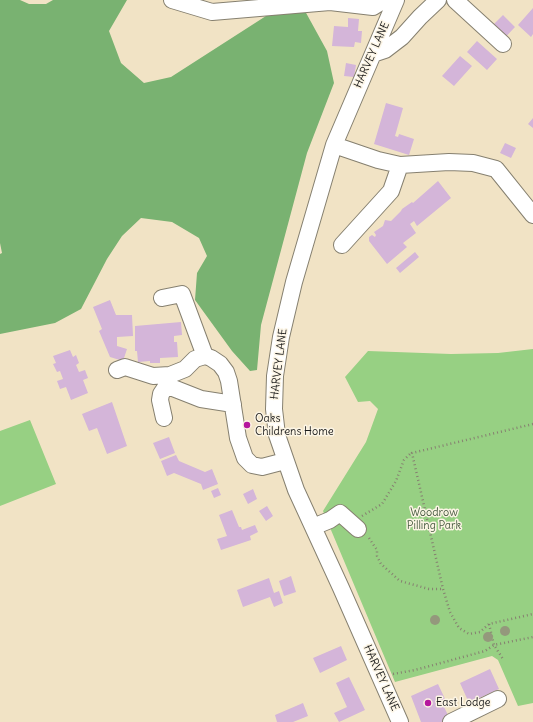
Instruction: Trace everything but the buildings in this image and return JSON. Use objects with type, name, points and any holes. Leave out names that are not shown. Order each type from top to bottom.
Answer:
[{"type":"street","points":[[172,0],[212,12],[330,2],[373,7],[388,1]]},
{"type":"street","points":[[373,54],[385,50],[402,37],[438,0]]},
{"type":"street","points":[[455,0],[503,44]]},
{"type":"street","name":"HARVEY LANE","points":[[388,1],[389,19],[334,145],[294,282],[281,337],[275,376],[274,409],[277,435],[296,490],[400,722]]},
{"type":"street","points":[[389,19],[403,21],[420,17]]},
{"type":"street","points":[[334,145],[378,160],[400,165],[449,162],[473,163],[496,169],[533,215]]},
{"type":"street","points":[[342,245],[391,191],[400,165]]},
{"type":"street","points":[[162,298],[182,294],[205,356],[220,364],[226,372],[229,381],[238,438],[245,458],[252,465],[262,467],[285,461]]},
{"type":"street","points":[[116,370],[125,367],[153,376],[170,375],[185,369],[195,359],[205,356]]},
{"type":"street","points":[[164,418],[160,400],[161,394],[166,388],[172,388],[201,400],[233,404]]},
{"type":"street","points":[[313,527],[330,520],[340,513],[358,529]]},
{"type":"street","points":[[451,722],[498,700]]},
{"type":"path","points":[[443,589],[429,589],[400,581],[381,564],[377,556],[377,550],[368,535],[358,529],[359,520],[363,514],[382,504],[393,487],[404,460],[412,452],[533,424]]},
{"type":"path","points":[[412,452],[443,589],[450,612],[459,628],[469,634],[480,632],[489,624],[533,614]]},
{"type":"path","points":[[489,624],[494,645],[503,659]]},
{"type":"path","points":[[381,677],[415,670],[485,651],[494,645],[533,637]]},
{"type":"green space","points":[[0,0],[20,0],[29,4],[46,4],[53,0],[127,0],[109,31],[121,63],[144,83],[171,77],[280,7],[305,11],[327,51],[334,83],[307,153],[261,325],[257,370],[250,371],[232,351],[195,300],[197,273],[207,256],[199,238],[172,222],[141,218],[122,236],[107,259],[81,309],[55,323],[0,334],[0,254],[2,253],[0,243]]},
{"type":"green space","name":"Woodrow Pilling Park","points":[[533,349],[533,703],[518,706],[498,660],[492,656],[395,682],[323,511],[366,442],[378,409],[370,401],[358,402],[345,377],[368,351],[451,354],[498,353]]},
{"type":"green space","points":[[30,420],[56,484],[0,506],[0,431]]},
{"type":"place","name":"Oaks Childrens Home","points":[[247,425]]},
{"type":"place","name":"East Lodge","points":[[428,703]]}]
